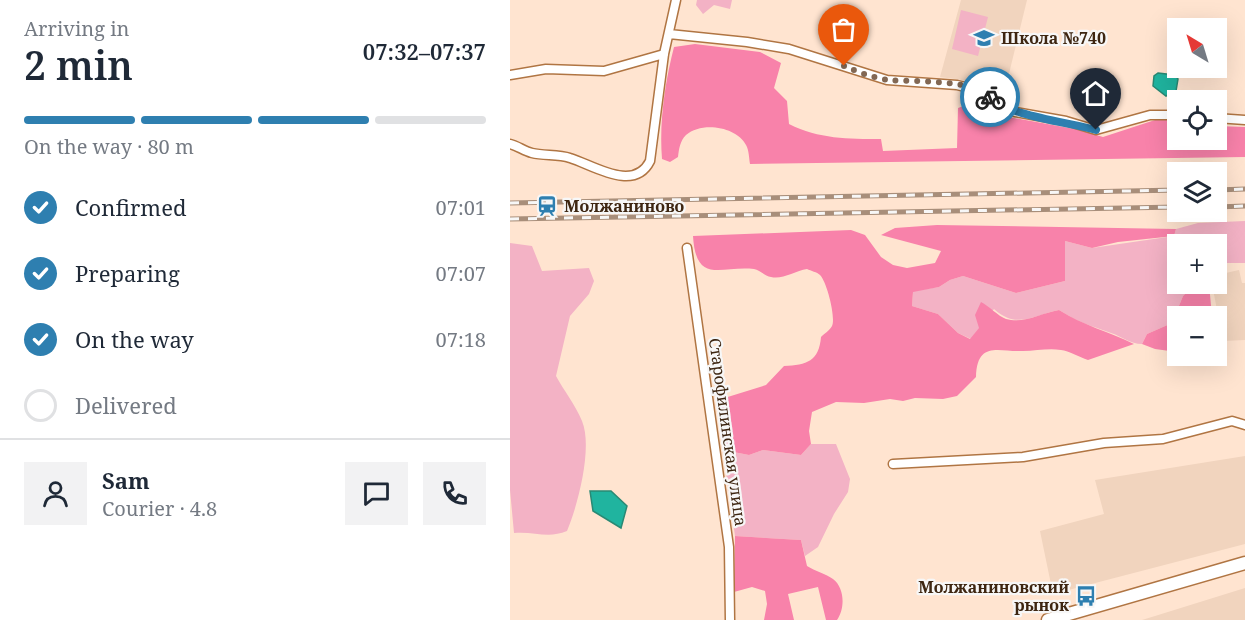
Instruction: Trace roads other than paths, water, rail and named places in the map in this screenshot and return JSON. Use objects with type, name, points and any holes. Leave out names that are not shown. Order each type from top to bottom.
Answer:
[{"type":"main road","points":[[1048,620],[1245,563]]},
{"type":"street","points":[[510,144],[530,152],[567,157],[604,173],[632,175],[642,172],[650,161],[664,54],[676,0]]},
{"type":"street","points":[[669,34],[789,49],[887,80],[957,85],[985,92],[996,104],[1016,112],[1066,121],[1096,130],[1150,115],[1167,115]]},
{"type":"street","points":[[510,75],[546,69],[604,71],[664,54]]},
{"type":"street","points":[[1227,119],[1245,120]]},
{"type":"street","name":"Старофилинская улица","points":[[687,248],[729,548],[730,620]]},
{"type":"street","points":[[893,464],[1023,457],[1104,443],[1163,439],[1232,421],[1245,425]]},
{"type":"water","points":[[1158,73],[1167,74],[1167,78],[1177,78],[1176,90],[1167,90],[1166,96],[1153,86],[1154,76]]},
{"type":"water","points":[[590,491],[611,491],[627,506],[621,528],[593,511]]},
{"type":"railway","points":[[1227,190],[1245,189]]},
{"type":"railway","points":[[510,203],[1167,190]]},
{"type":"railway","points":[[1227,207],[1245,206]]},
{"type":"railway","points":[[510,219],[1167,207]]},
{"type":"place","name":"Школа №740","points":[[984,38]]},
{"type":"place","name":"Молжаниново","points":[[547,206]]},
{"type":"place","name":"Молжаниновский рынок","points":[[1086,596]]}]
